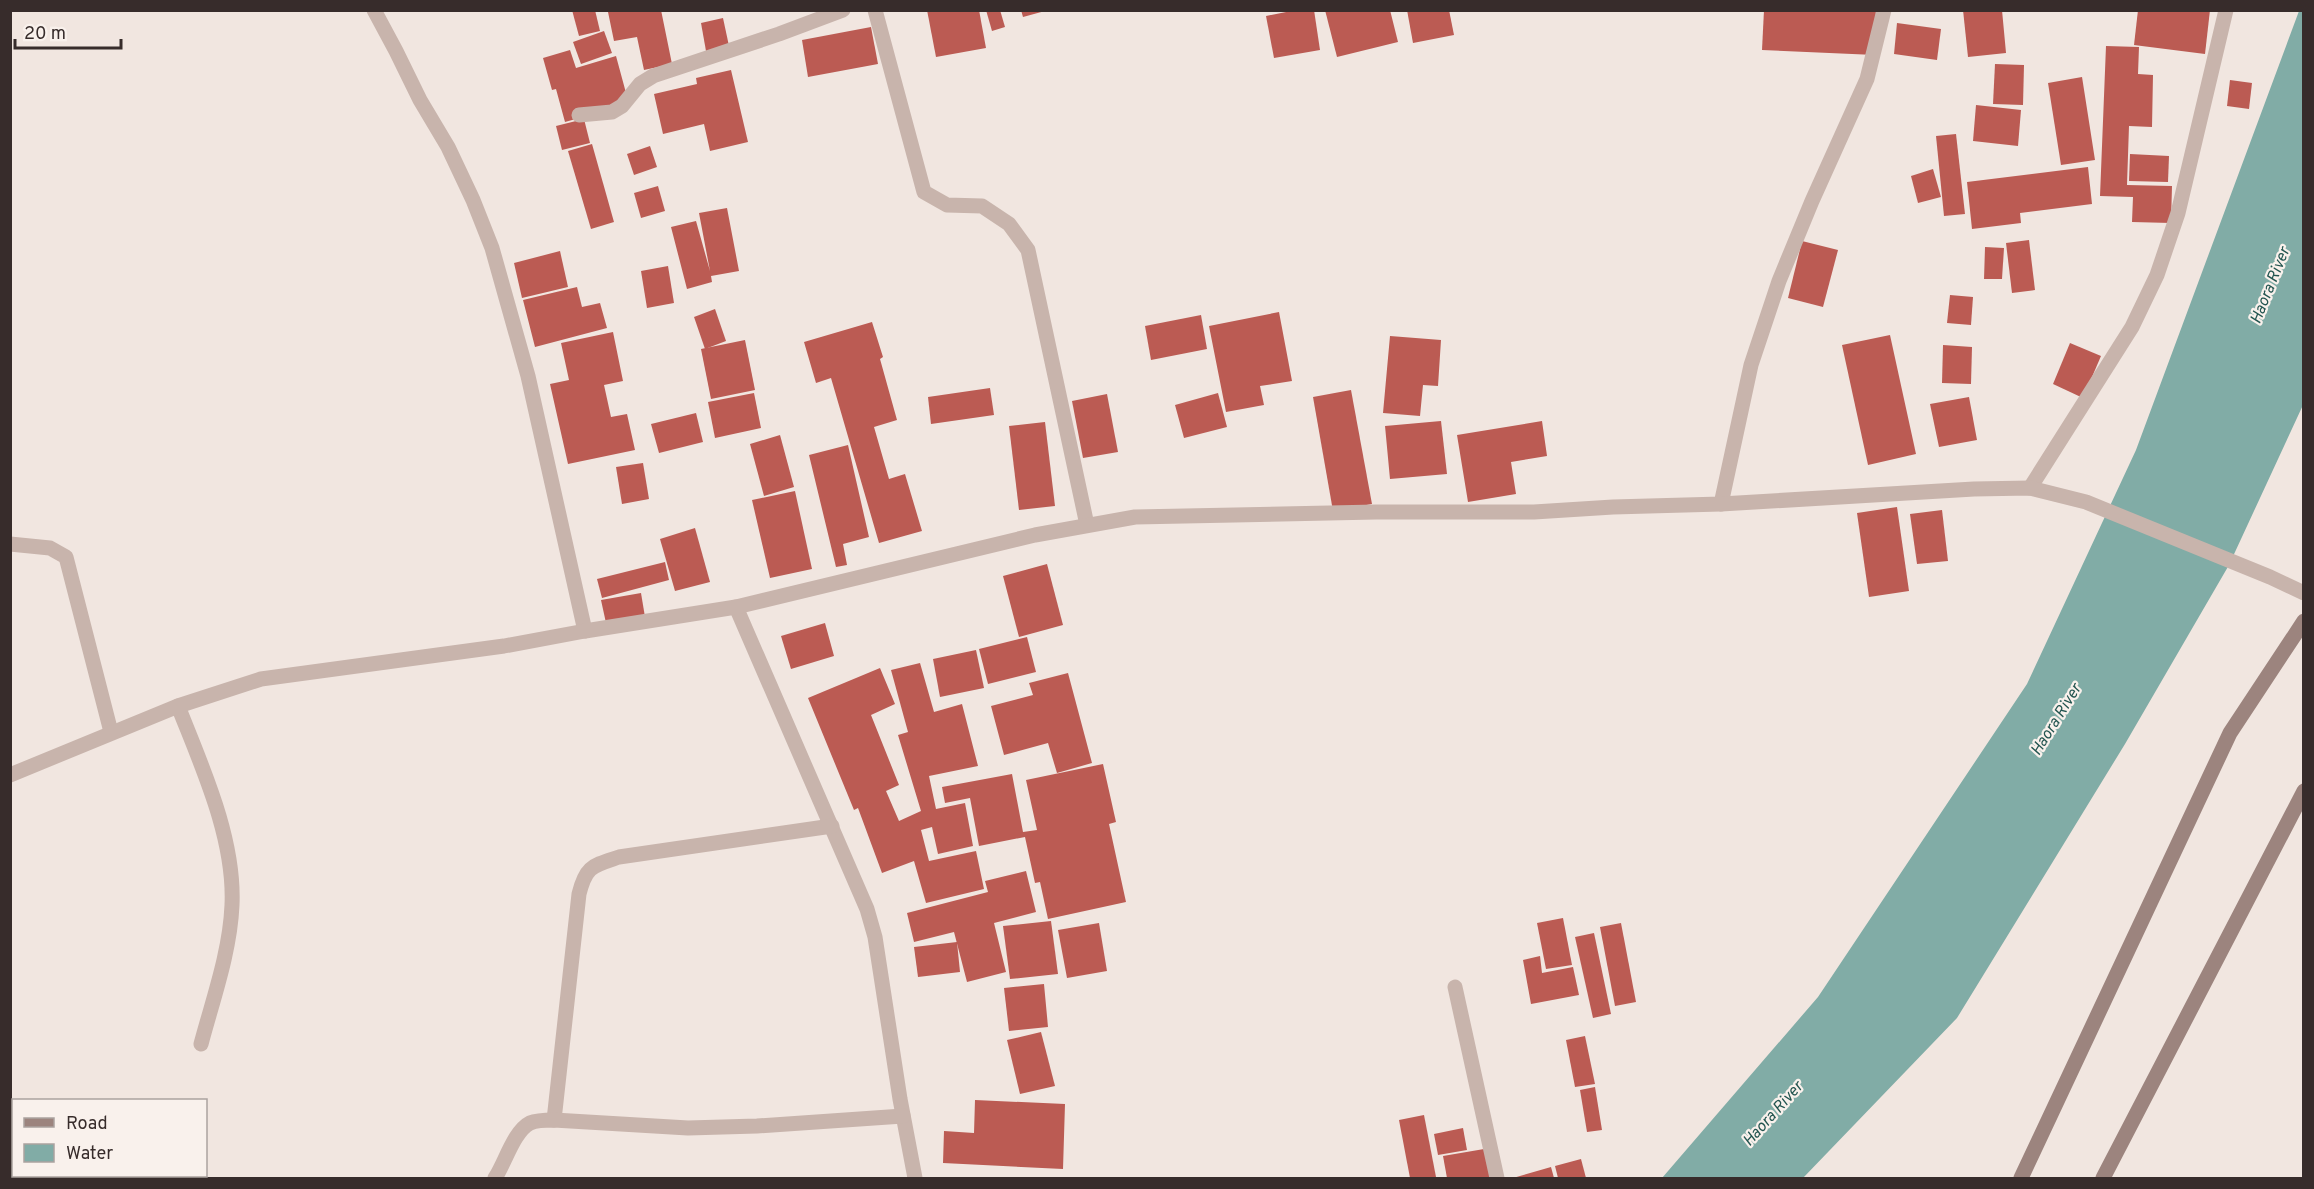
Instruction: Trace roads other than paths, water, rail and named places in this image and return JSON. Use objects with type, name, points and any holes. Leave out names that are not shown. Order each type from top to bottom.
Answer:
[{"type":"street","points":[[374,10],[447,147],[473,200],[492,248],[528,376],[585,631]]},
{"type":"street","points":[[579,116],[612,112],[622,106],[640,84],[653,76],[843,10]]},
{"type":"street","points":[[874,10],[924,192],[947,205],[982,206],[1009,224],[1028,250],[1087,525]]},
{"type":"street","points":[[1721,504],[1751,365],[1779,281],[1812,201],[1868,79],[1884,10]]},
{"type":"street","points":[[2030,488],[2132,327],[2157,275],[2178,213],[2226,10]]},
{"type":"street","points":[[10,775],[178,706],[261,679],[504,646],[736,607],[1035,535],[1135,517],[1377,512],[1534,512],[2030,488],[2086,502],[2304,593]]},
{"type":"street","points":[[10,544],[50,548],[66,557],[111,732]]},
{"type":"street","points":[[736,607],[867,909],[875,937],[915,1179]]},
{"type":"street","points":[[2021,1179],[2230,732],[2304,621]]},
{"type":"street","points":[[178,706],[212,794],[230,868],[232,904],[228,939],[201,1044]]},
{"type":"street","points":[[2103,1179],[2304,791]]},
{"type":"street","points":[[554,1120],[578,904],[584,876],[592,867],[619,857],[832,826]]},
{"type":"street","points":[[1455,987],[1497,1179]]},
{"type":"street","points":[[495,1179],[519,1132],[532,1122],[554,1120],[688,1128],[757,1126],[903,1116]]},
{"type":"water","name":"Haora River","points":[[2299,11],[2303,11],[2303,405],[2229,565],[2125,744],[1957,1018],[1803,1178],[1662,1178],[1818,997],[2027,684],[2136,450]]}]
